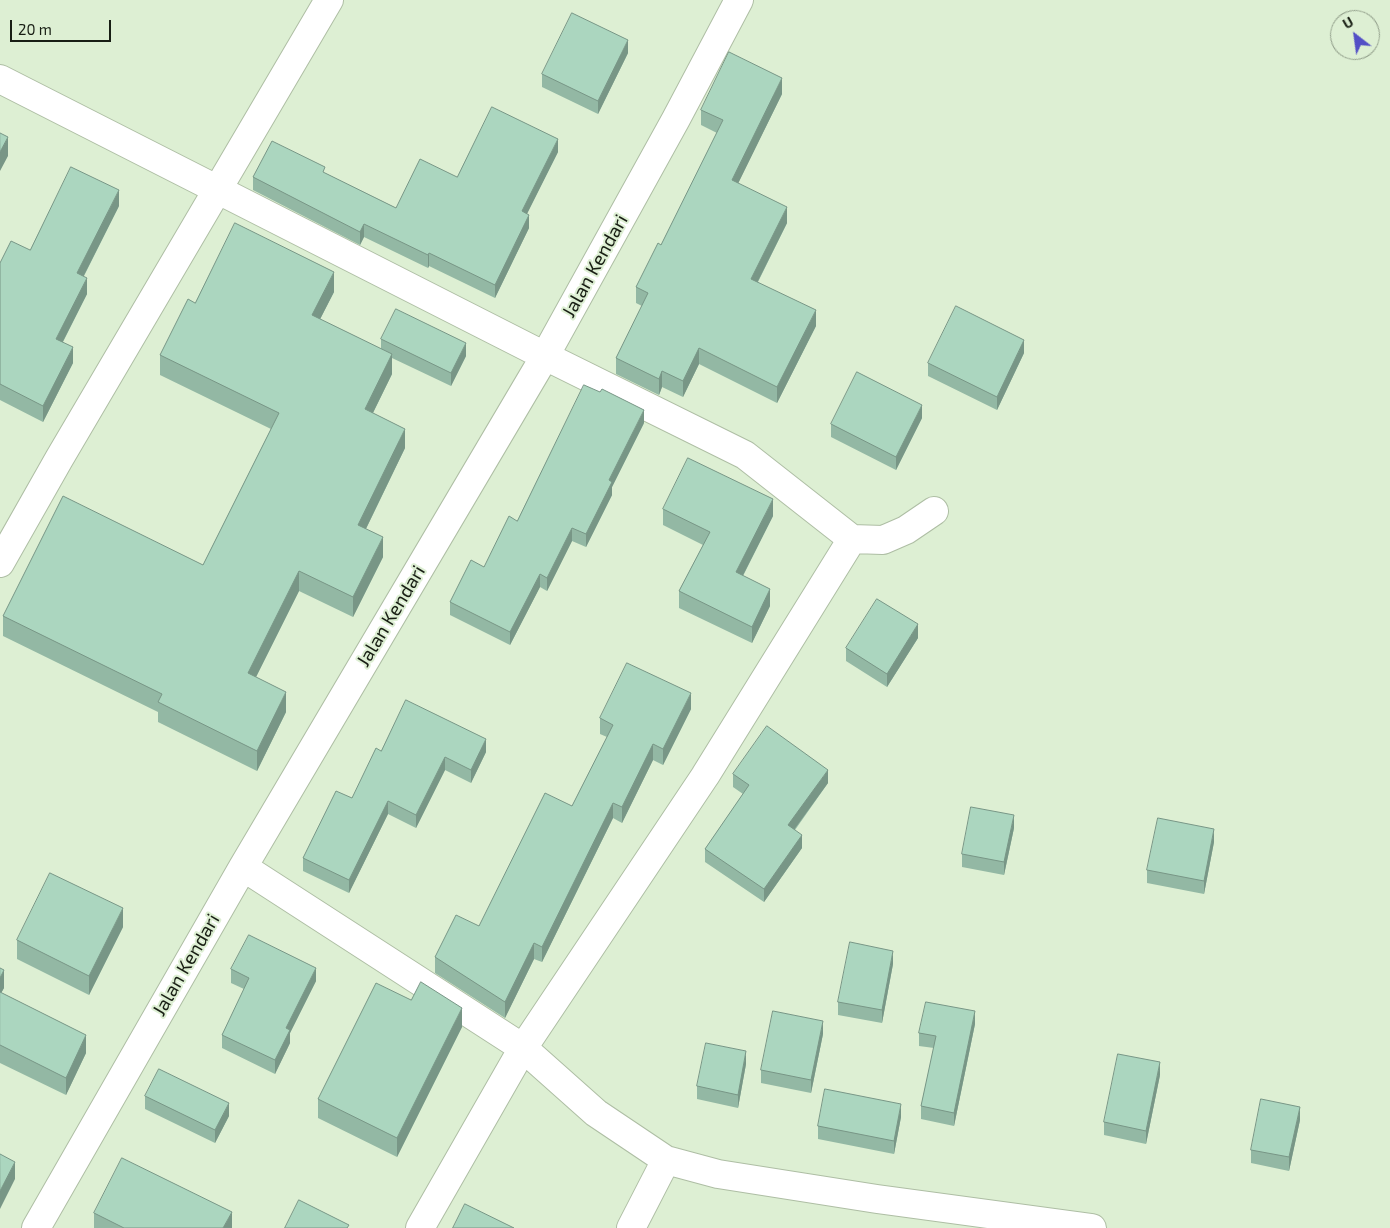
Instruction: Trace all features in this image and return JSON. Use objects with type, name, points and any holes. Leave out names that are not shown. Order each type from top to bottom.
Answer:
[{"type":"street","points":[[0,563],[329,0]]},
{"type":"street","name":"Jalan Kendari","points":[[36,1228],[243,866],[545,356],[672,127],[739,0]]},
{"type":"street","points":[[0,79],[545,356],[745,455],[852,539],[883,540],[906,530],[934,511]]},
{"type":"street","points":[[420,1228],[523,1048],[705,776],[852,539]]},
{"type":"street","points":[[243,866],[523,1048],[596,1113],[666,1160],[718,1174],[877,1199],[1092,1228]]},
{"type":"street","points":[[631,1228],[666,1160]]},
{"type":"building","points":[[572,13],[628,40],[598,101],[542,74]]},
{"type":"building","points":[[729,52],[782,78],[732,180],[787,207],[751,279],[816,310],[777,387],[699,348],[683,381],[662,371],[659,379],[616,358],[648,293],[636,287],[658,243],[661,245],[723,120],[701,110]]},
{"type":"building","points":[[492,107],[558,139],[522,211],[529,215],[495,285],[364,224],[360,232],[253,177],[272,141],[325,167],[323,172],[396,208],[420,159],[457,177]]},
{"type":"building","points":[[0,133],[8,137],[0,152]]},
{"type":"building","points":[[71,167],[119,190],[77,273],[87,278],[56,339],[73,347],[43,406],[0,384],[0,263],[11,241],[30,250]]},
{"type":"building","points":[[235,223],[334,272],[312,315],[392,354],[365,409],[405,429],[358,525],[383,537],[353,597],[299,571],[248,673],[286,692],[257,751],[158,702],[162,694],[3,616],[63,496],[203,565],[279,413],[160,355],[188,299],[195,303]]},
{"type":"building","points":[[956,306],[1024,340],[997,397],[928,363]]},
{"type":"building","points":[[396,309],[466,343],[451,373],[381,339]]},
{"type":"building","points":[[857,372],[922,405],[896,457],[831,424]]},
{"type":"building","points":[[584,385],[600,392],[602,389],[644,410],[609,480],[612,482],[586,534],[572,528],[547,578],[540,574],[510,632],[450,602],[471,560],[484,567],[509,516],[517,521]]},
{"type":"building","points":[[688,458],[773,499],[736,572],[770,589],[752,627],[679,591],[710,532],[663,509]]},
{"type":"building","points":[[877,599],[918,624],[887,674],[846,648]]},
{"type":"building","points":[[627,663],[691,693],[663,749],[653,744],[622,807],[613,803],[542,947],[534,943],[505,1002],[435,957],[456,915],[479,926],[545,793],[572,806],[613,725],[600,718]]},
{"type":"building","points":[[406,700],[486,739],[471,770],[445,757],[416,815],[388,801],[349,880],[303,858],[336,791],[352,798],[376,748],[381,751]]},
{"type":"building","points":[[767,726],[828,770],[788,825],[802,835],[764,889],[705,849],[749,785],[733,774]]},
{"type":"building","points":[[971,807],[1014,815],[1004,862],[962,854]]},
{"type":"building","points":[[1158,818],[1214,829],[1204,881],[1147,870]]},
{"type":"building","points":[[50,873],[123,908],[89,976],[17,940]]},
{"type":"building","points":[[249,935],[316,968],[286,1028],[290,1030],[275,1060],[222,1035],[249,978],[231,969]]},
{"type":"building","points":[[850,942],[893,951],[882,1010],[838,1002]]},
{"type":"building","points":[[0,968],[4,970],[0,978]]},
{"type":"building","points":[[421,982],[462,1008],[397,1138],[318,1099],[376,983],[411,1000]]},
{"type":"building","points":[[0,992],[86,1035],[66,1078],[0,1045]]},
{"type":"building","points":[[926,1002],[975,1011],[954,1113],[921,1106],[936,1036],[919,1033]]},
{"type":"building","points":[[773,1011],[823,1021],[811,1080],[761,1070]]},
{"type":"building","points":[[706,1043],[746,1051],[738,1095],[697,1086]]},
{"type":"building","points":[[1118,1054],[1160,1062],[1146,1131],[1104,1122]]},
{"type":"building","points":[[159,1069],[229,1103],[215,1130],[145,1096]]},
{"type":"building","points":[[825,1089],[901,1104],[894,1141],[818,1126]]},
{"type":"building","points":[[1261,1099],[1300,1107],[1289,1157],[1251,1150]]},
{"type":"building","points":[[0,1154],[15,1162],[0,1191]]},
{"type":"building","points":[[122,1158],[232,1212],[223,1228],[124,1228],[94,1213]]},
{"type":"building","points":[[299,1200],[349,1225],[347,1228],[285,1228]]},
{"type":"building","points":[[465,1204],[514,1228],[453,1228]]}]
